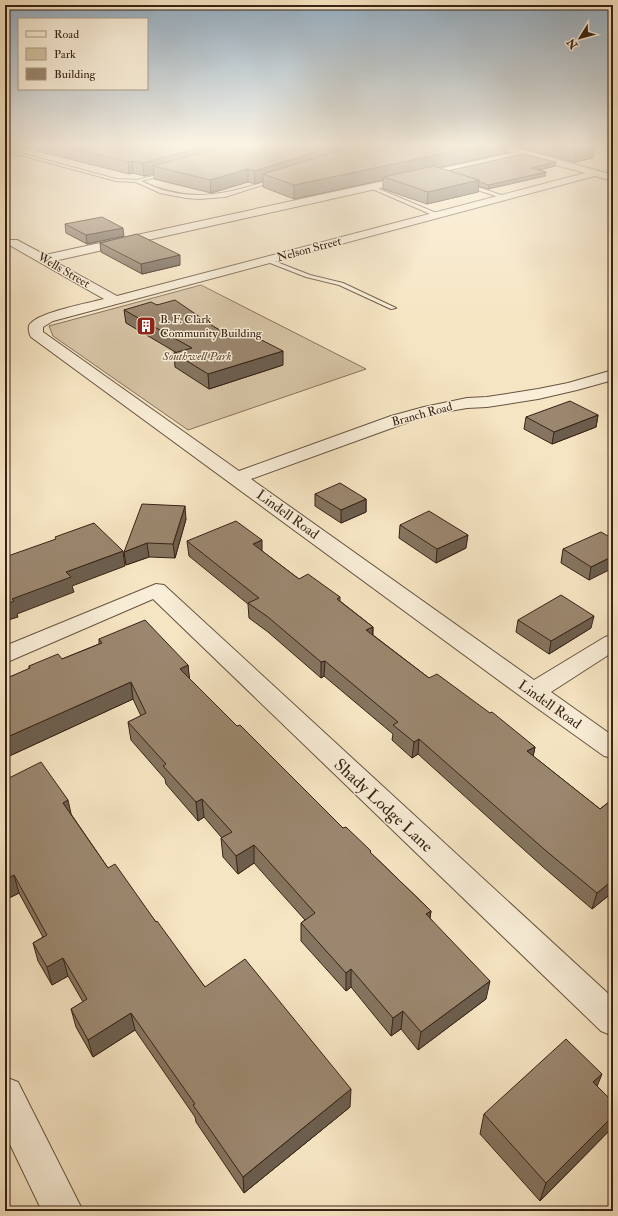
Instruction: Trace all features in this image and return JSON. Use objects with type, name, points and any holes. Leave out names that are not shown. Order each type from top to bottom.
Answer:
[{"type":"street","points":[[45,259],[314,200]]},
{"type":"street","name":"Nelson Street","points":[[114,300],[493,200]]},
{"type":"street","name":"Wells Street","points":[[9,243],[45,259],[114,300]]},
{"type":"street","name":"Lindell Road","points":[[114,300],[48,318],[36,326],[36,334],[613,749]]},
{"type":"street","name":"Branch Road","points":[[237,478],[397,420],[430,410],[467,403],[487,402],[538,394],[571,387],[613,375]]},
{"type":"street","name":"Shady Lodge Lane","points":[[5,654],[156,590],[613,1020]]},
{"type":"street","points":[[532,692],[613,642]]},
{"type":"street","points":[[5,1095],[63,1211]]},
{"type":"lane","points":[[403,200],[414,206],[438,214]]},
{"type":"lane","points":[[267,260],[308,276],[340,284],[393,308]]},
{"type":"green space","name":"Southwell Park","points":[[201,285],[366,369],[188,430],[53,336],[49,326]]},
{"type":"building","points":[[102,217],[123,228],[86,235],[65,224]]},
{"type":"building","points":[[137,234],[180,255],[141,264],[100,243]]},
{"type":"building","points":[[175,300],[216,328],[231,336],[246,332],[283,351],[208,374],[174,353],[192,348],[124,310],[151,302],[157,305]]},
{"type":"building","points":[[570,401],[598,415],[554,432],[526,417]]},
{"type":"building","points":[[340,483],[366,499],[341,510],[315,494]]},
{"type":"building","points":[[142,504],[185,506],[173,544],[147,543],[124,552]]},
{"type":"building","points":[[429,511],[468,535],[437,549],[400,525]]},
{"type":"building","points":[[236,521],[262,540],[253,544],[299,579],[308,574],[340,597],[337,599],[373,627],[366,630],[429,678],[437,674],[490,713],[492,712],[535,747],[527,751],[600,809],[613,799],[613,880],[597,893],[545,850],[419,739],[414,742],[393,725],[398,722],[325,661],[321,662],[268,617],[248,603],[259,598],[187,541]]},
{"type":"building","points":[[94,523],[123,551],[66,572],[71,577],[12,599],[14,601],[5,605],[5,557],[56,539],[55,537]]},
{"type":"building","points":[[601,532],[613,539],[613,556],[591,567],[563,549]]},
{"type":"building","points":[[561,595],[594,616],[551,641],[518,620]]},
{"type":"building","points":[[145,620],[188,665],[180,669],[237,726],[240,725],[343,828],[346,827],[371,851],[370,852],[431,911],[426,914],[490,981],[421,1032],[403,1011],[393,1018],[351,969],[346,973],[301,923],[315,913],[254,845],[236,856],[221,838],[232,832],[202,799],[196,802],[163,766],[166,764],[128,722],[146,713],[131,682],[5,738],[5,679],[30,668],[29,666],[58,654],[62,659],[102,643],[99,639]]},
{"type":"building","points":[[41,762],[68,800],[63,803],[108,868],[115,864],[205,987],[245,959],[351,1089],[243,1177],[193,1105],[195,1104],[131,1013],[88,1040],[71,1009],[87,999],[63,958],[47,967],[33,943],[47,935],[14,875],[5,880],[5,780]]},
{"type":"building","points":[[566,1039],[602,1074],[593,1082],[613,1102],[613,1116],[546,1183],[484,1114]]},
{"type":"place","name":"B. F. Clark Community Building","points":[[146,326]]}]
